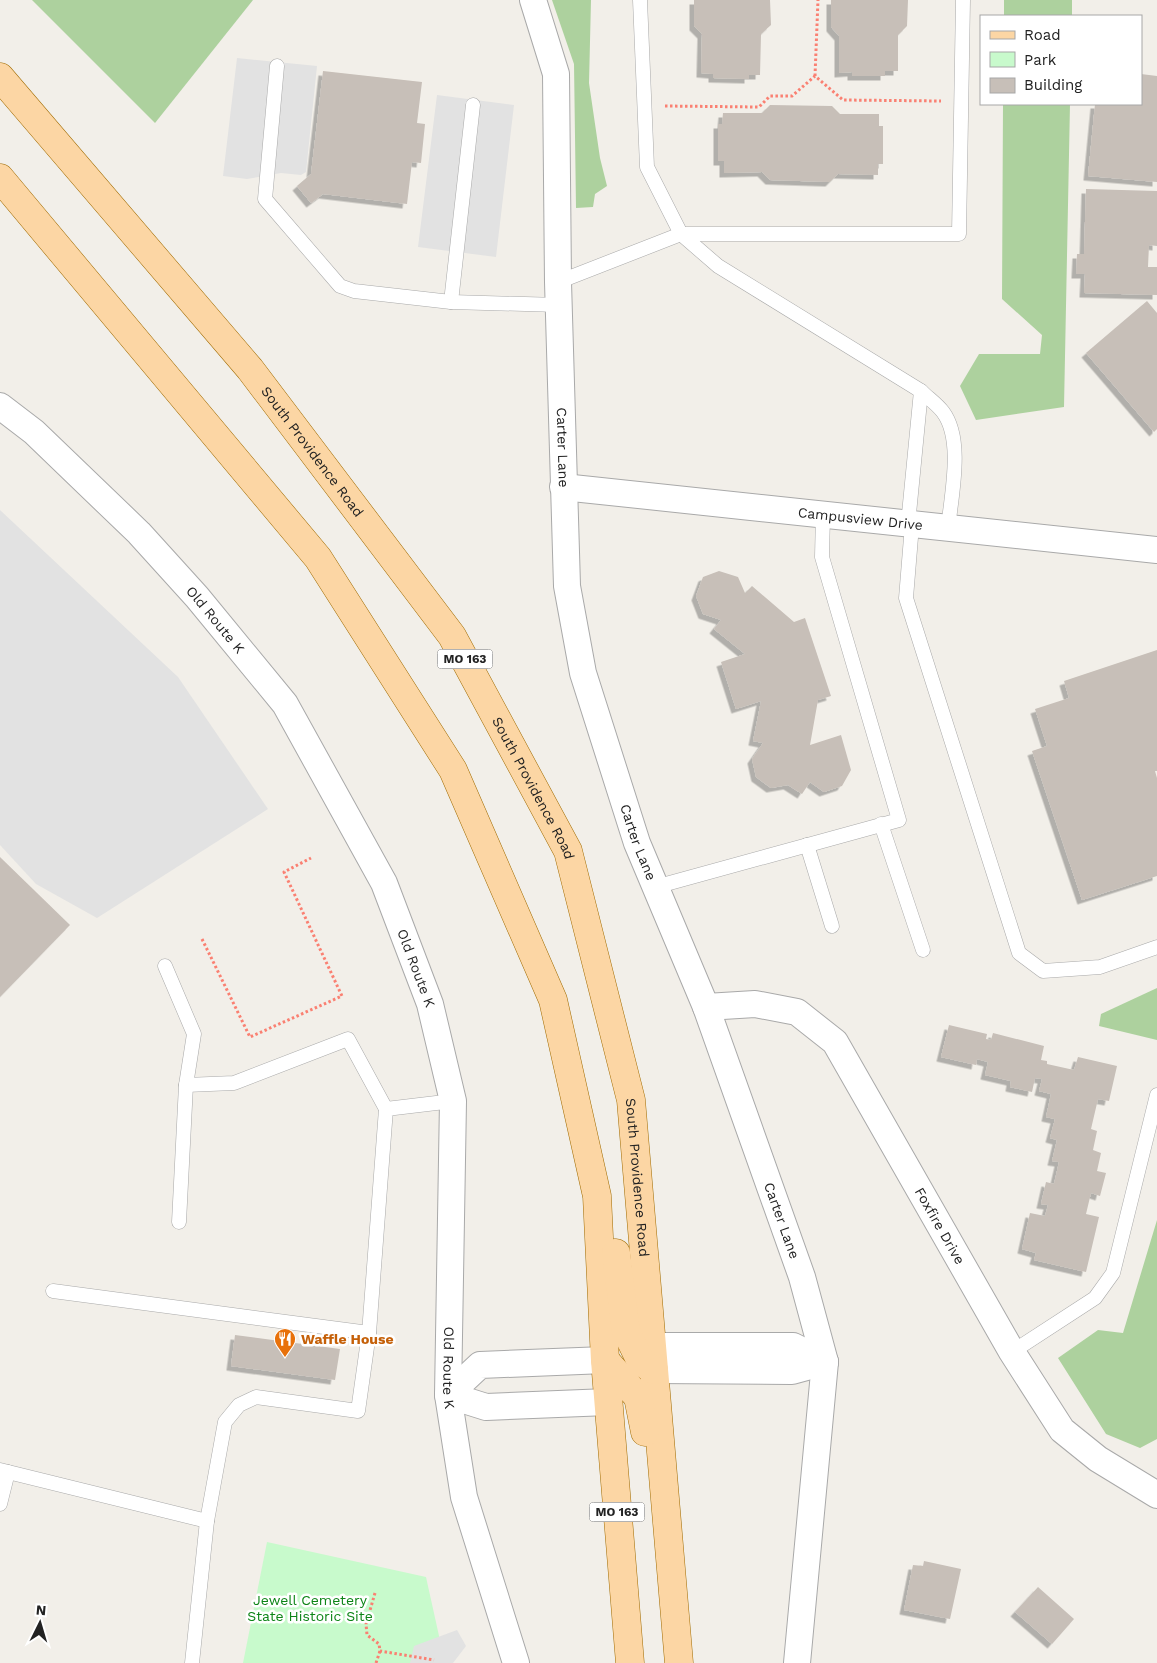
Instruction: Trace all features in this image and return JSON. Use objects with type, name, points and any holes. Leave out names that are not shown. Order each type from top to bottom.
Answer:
[{"type":"main road","name":"South Providence Road","points":[[0,77],[250,369],[452,636],[568,851],[631,1100],[679,1663]]},
{"type":"main road","name":"MO 163","points":[[0,178],[318,558],[453,770],[553,1000],[597,1196],[605,1360],[630,1663]]},
{"type":"main road","points":[[597,1196],[611,1214],[626,1331],[641,1362],[653,1358]]},
{"type":"main road","points":[[605,1360],[638,1397],[644,1419],[654,1532],[668,1544]]},
{"type":"street","name":"Carter Lane","points":[[533,0],[556,74],[558,294],[567,586],[583,673],[637,844],[706,1007],[802,1277],[825,1362],[797,1663]]},
{"type":"street","name":"Old Route K","points":[[0,406],[34,432],[138,533],[197,597],[285,704],[384,882],[430,1004],[453,1101],[448,1395],[464,1497],[516,1663]]},
{"type":"street","name":"Campusview Drive","points":[[563,487],[1157,550]]},
{"type":"street","name":"Foxfire Drive","points":[[706,1007],[755,1004],[796,1012],[835,1042],[1012,1352],[1062,1430],[1098,1459],[1157,1495]]},
{"type":"street","points":[[653,1358],[792,1371],[825,1362]]},
{"type":"street","points":[[605,1360],[480,1365],[448,1395],[486,1407],[608,1402]]},
{"type":"lane","points":[[640,0],[647,167],[681,234],[718,266],[921,391],[944,413],[953,434],[955,452],[948,529]]},
{"type":"lane","points":[[277,66],[264,199],[340,286],[354,291],[452,302],[558,294],[681,234],[959,234],[962,0]]},
{"type":"lane","points":[[452,302],[474,105]]},
{"type":"lane","points":[[921,391],[906,598],[1020,953],[1042,971],[1100,966],[1157,947]]},
{"type":"lane","points":[[655,887],[899,820],[822,557],[824,514]]},
{"type":"lane","points":[[882,824],[923,950]]},
{"type":"lane","points":[[807,845],[832,926]]},
{"type":"lane","points":[[165,966],[194,1034],[186,1084],[179,1222]]},
{"type":"lane","points":[[186,1084],[234,1083],[348,1039],[386,1108],[369,1333],[358,1411],[256,1397],[239,1406],[224,1422],[207,1521],[192,1663]]},
{"type":"lane","points":[[1012,1352],[1095,1298],[1113,1273],[1157,1095]]},
{"type":"lane","points":[[386,1108],[453,1101]]},
{"type":"lane","points":[[53,1291],[369,1333]]},
{"type":"lane","points":[[0,1504],[4,1471],[207,1521]]},
{"type":"path","points":[[645,105],[759,107],[770,96],[792,96],[815,76],[818,0]]},
{"type":"path","points":[[815,76],[843,100],[961,101]]},
{"type":"path","points":[[202,939],[250,1037],[342,996],[284,872],[311,858]]},
{"type":"path","points":[[375,1593],[366,1624],[367,1635],[379,1644],[380,1651],[376,1663]]},
{"type":"path","points":[[380,1651],[434,1660]]},
{"type":"green space","points":[[32,0],[253,0],[155,123]]},
{"type":"green space","points":[[552,0],[591,0],[589,83],[600,158],[607,186],[595,194],[593,207],[576,208],[574,64]]},
{"type":"green space","points":[[1004,0],[1072,0],[1072,15],[1004,15]]},
{"type":"green space","points":[[1003,105],[1070,105],[1064,407],[976,420],[960,386],[979,354],[1040,354],[1042,335],[1002,299]]},
{"type":"green space","points":[[1157,988],[1157,1040],[1099,1026],[1101,1014]]},
{"type":"green space","points":[[1157,1220],[1157,1439],[1140,1448],[1106,1434],[1058,1358],[1098,1330],[1123,1333]]},
{"type":"green space","name":"Jewell Cemetery State Historic Site","points":[[267,1542],[426,1577],[445,1663],[243,1663]]},
{"type":"shaded area","points":[[237,58],[317,66],[306,172],[301,175],[281,173],[247,179],[223,176]]},
{"type":"shaded area","points":[[437,95],[514,105],[496,257],[418,247]]},
{"type":"shaded area","points":[[0,510],[178,677],[268,809],[97,918],[36,884],[0,845]]},
{"type":"shaded area","points":[[457,1630],[466,1646],[453,1663],[410,1663],[414,1646]]},
{"type":"building","points":[[694,0],[770,0],[771,25],[761,34],[760,75],[749,75],[749,79],[713,78],[713,74],[701,73],[702,34],[694,26]]},
{"type":"building","points":[[831,0],[908,0],[907,26],[898,35],[898,71],[885,71],[885,76],[852,76],[852,72],[839,73],[839,36],[831,27]]},
{"type":"building","points":[[323,71],[422,82],[417,123],[425,124],[421,163],[412,162],[407,204],[323,194],[311,203],[297,186],[311,174]]},
{"type":"building","points":[[1142,74],[1157,76],[1157,182],[1088,176],[1095,105],[1142,105]]},
{"type":"building","points":[[770,105],[832,106],[840,114],[879,114],[879,126],[883,126],[883,164],[878,164],[878,175],[838,174],[830,182],[770,180],[762,172],[724,173],[724,161],[718,161],[718,124],[722,124],[723,113],[762,113]]},
{"type":"building","points":[[1086,189],[1157,191],[1157,246],[1149,245],[1148,267],[1157,267],[1157,295],[1084,293],[1085,274],[1076,274],[1077,254],[1084,254]]},
{"type":"building","points":[[1147,301],[1157,313],[1157,429],[1154,432],[1086,353]]},
{"type":"building","points":[[719,571],[738,577],[745,593],[752,586],[794,622],[805,618],[831,696],[818,700],[810,745],[841,735],[851,770],[842,786],[824,792],[810,782],[802,794],[788,785],[771,788],[756,777],[752,759],[763,743],[753,741],[761,701],[736,709],[721,662],[745,654],[714,629],[721,620],[703,614],[696,596],[703,577]]},
{"type":"building","points":[[1157,650],[1157,771],[1155,771],[1157,778],[1157,876],[1082,900],[1032,751],[1047,746],[1035,709],[1069,698],[1064,681]]},
{"type":"building","points":[[0,857],[70,925],[0,997]]},
{"type":"building","points":[[949,1025],[987,1034],[986,1039],[991,1040],[993,1033],[1044,1046],[1041,1060],[1047,1061],[1047,1064],[1074,1070],[1078,1057],[1117,1066],[1109,1101],[1098,1099],[1091,1129],[1097,1131],[1093,1150],[1101,1153],[1097,1171],[1106,1173],[1100,1196],[1091,1193],[1086,1214],[1099,1217],[1086,1272],[1034,1260],[1036,1253],[1022,1249],[1030,1213],[1045,1216],[1048,1205],[1041,1204],[1046,1182],[1054,1184],[1059,1162],[1052,1161],[1057,1140],[1050,1138],[1055,1119],[1046,1117],[1051,1094],[1039,1091],[1042,1079],[1035,1078],[1032,1092],[1010,1087],[1011,1081],[985,1075],[988,1062],[977,1059],[976,1065],[941,1057]]},
{"type":"building","name":"Waffle House","points":[[235,1335],[340,1349],[335,1380],[231,1366]]},
{"type":"building","points":[[924,1561],[961,1569],[950,1619],[904,1610],[913,1565],[923,1566]]},
{"type":"building","points":[[1038,1587],[1074,1619],[1052,1644],[1015,1612]]},
{"type":"place","name":"Waffle House","points":[[285,1358]]}]
